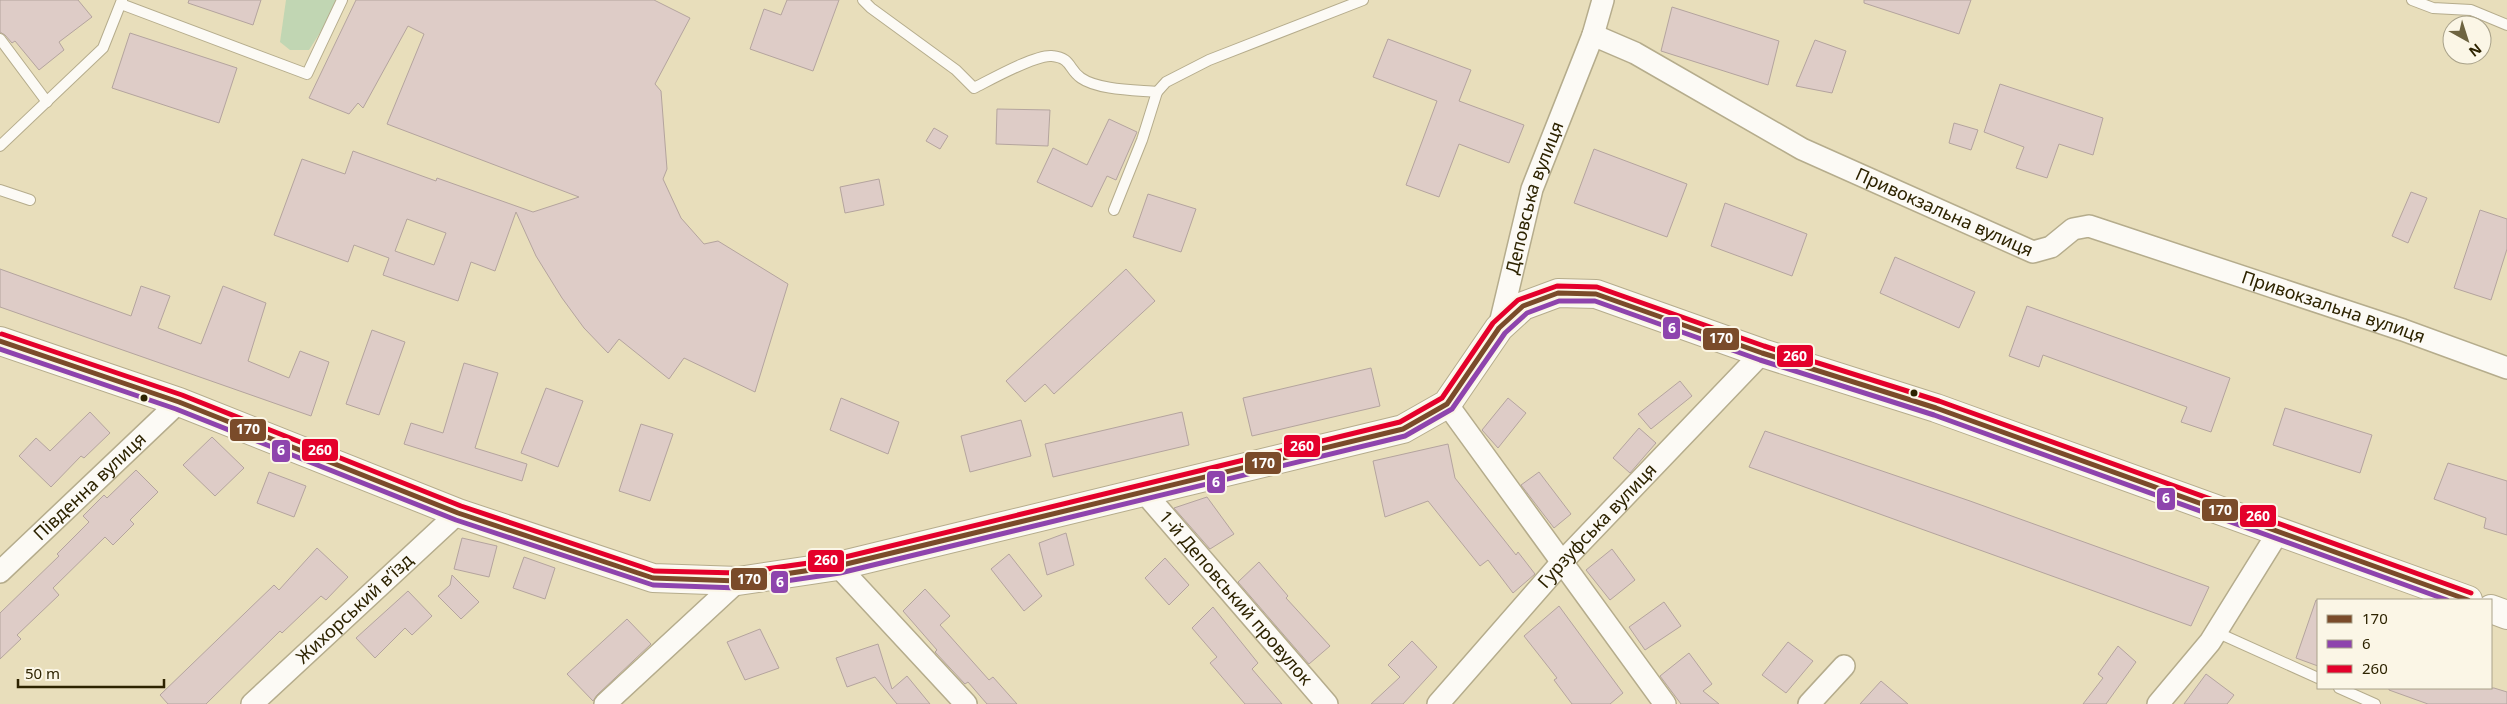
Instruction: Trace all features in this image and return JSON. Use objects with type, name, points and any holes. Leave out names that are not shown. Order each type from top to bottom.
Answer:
[{"type":"main road","points":[[1499,328],[1522,306],[1558,293],[1596,294],[1762,353],[1936,408],[2279,530],[2465,599]]},
{"type":"main road","name":"Деповська вулиця","points":[[0,341],[179,402],[458,513],[653,578],[738,581],[838,566],[1403,429],[1447,404],[1499,328]]},
{"type":"main road","points":[[2492,609],[2507,615]]},
{"type":"street","name":"Деповська вулиця","points":[[1499,328],[1532,189],[1593,35],[1603,0]]},
{"type":"street","name":"Привокзальна вулиця","points":[[1593,35],[1635,54],[1802,149],[2033,252],[2051,246],[2073,229],[2089,226],[2403,330],[2507,368]]},
{"type":"street","name":"Гурзуфська вулиця","points":[[1438,704],[1562,562],[1762,353]]},
{"type":"street","name":"Південна вулиця","points":[[0,572],[179,402]]},
{"type":"street","points":[[1447,404],[1665,704]]},
{"type":"street","name":"1-й Деповський провулок","points":[[1144,492],[1327,704]]},
{"type":"street","name":"Жихорський в’їзд","points":[[252,704],[458,513]]},
{"type":"street","points":[[2158,704],[2216,632],[2279,530]]},
{"type":"street","points":[[838,566],[966,704]]},
{"type":"street","points":[[605,704],[738,581]]},
{"type":"street","points":[[1809,704],[1844,666]]},
{"type":"lane","points":[[0,146],[103,48],[121,2],[306,74],[342,0]]},
{"type":"lane","points":[[863,0],[871,8],[956,70],[974,88],[1015,68],[1050,56],[1067,60],[1081,78],[1104,86],[1157,92]]},
{"type":"lane","points":[[1114,210],[1142,140],[1157,92],[1166,82],[1180,73],[1363,0]]},
{"type":"lane","points":[[2412,0],[2433,8],[2471,10],[2507,25]]},
{"type":"lane","points":[[0,40],[47,102]]},
{"type":"lane","points":[[0,190],[30,200]]},
{"type":"lane","points":[[2216,632],[2317,678]]},
{"type":"lane","points":[[2341,689],[2375,704]]},
{"type":"green space","points":[[286,0],[341,0],[309,50],[290,50],[280,42]]},
{"type":"building","points":[[0,0],[78,0],[92,17],[59,42],[64,50],[39,70],[15,41],[12,43],[0,32]]},
{"type":"building","points":[[189,0],[261,0],[253,25],[188,3]]},
{"type":"building","points":[[356,0],[654,0],[690,18],[655,84],[661,91],[667,169],[663,179],[681,218],[704,244],[718,241],[788,284],[755,392],[684,358],[669,379],[619,339],[608,353],[584,328],[562,298],[536,256],[516,212],[495,271],[471,262],[458,301],[383,275],[389,258],[354,245],[348,262],[274,235],[302,159],[345,174],[353,151],[436,181],[437,178],[533,212],[579,197],[387,124],[424,34],[408,26],[363,108],[358,103],[349,114],[309,98]],"holes":[[[407,219],[446,233],[434,265],[395,251]]]},
{"type":"building","points":[[787,0],[839,0],[813,71],[750,49],[764,9],[781,15]]},
{"type":"building","points":[[1864,0],[1971,0],[1959,34],[1864,3]]},
{"type":"building","points":[[1672,7],[1779,41],[1768,85],[1661,51]]},
{"type":"building","points":[[130,33],[237,68],[219,123],[112,88]]},
{"type":"building","points":[[1388,39],[1471,70],[1459,101],[1524,125],[1509,163],[1459,144],[1439,197],[1406,185],[1437,101],[1373,77]]},
{"type":"building","points":[[1815,40],[1846,51],[1832,93],[1796,86]]},
{"type":"building","points":[[2000,84],[2103,118],[2093,155],[2059,144],[2047,178],[2016,168],[2024,147],[1984,132]]},
{"type":"building","points":[[997,109],[1050,110],[1048,146],[996,144]]},
{"type":"building","points":[[1109,119],[1137,132],[1116,180],[1107,176],[1092,207],[1037,182],[1053,148],[1087,165]]},
{"type":"building","points":[[1954,123],[1978,130],[1971,150],[1949,143]]},
{"type":"building","points":[[934,128],[948,136],[940,149],[926,141]]},
{"type":"building","points":[[1594,149],[1687,184],[1667,237],[1574,203]]},
{"type":"building","points":[[879,179],[884,205],[845,213],[840,187]]},
{"type":"building","points":[[2411,192],[2427,198],[2408,243],[2392,236]]},
{"type":"building","points":[[1148,194],[1196,209],[1181,252],[1133,237]]},
{"type":"building","points":[[1725,203],[1807,234],[1792,276],[1711,246]]},
{"type":"building","points":[[2480,210],[2507,219],[2507,249],[2491,300],[2454,288]]},
{"type":"building","points":[[1895,257],[1975,292],[1959,328],[1880,293]]},
{"type":"building","points":[[0,269],[131,316],[141,286],[170,296],[158,328],[201,344],[223,286],[266,303],[248,361],[289,378],[300,351],[329,362],[311,416],[0,307]]},
{"type":"building","points":[[1126,269],[1155,301],[1054,394],[1045,384],[1025,402],[1006,381]]},
{"type":"building","points":[[2027,306],[2230,378],[2211,432],[2181,422],[2187,407],[2043,355],[2039,367],[2009,356]]},
{"type":"building","points":[[372,330],[405,342],[379,415],[346,404]]},
{"type":"building","points":[[464,363],[498,373],[475,448],[527,464],[522,481],[404,444],[411,423],[443,433]]},
{"type":"building","points":[[1371,368],[1380,406],[1252,436],[1243,398]]},
{"type":"building","points":[[1680,381],[1692,396],[1651,429],[1638,414]]},
{"type":"building","points":[[546,388],[583,401],[558,467],[521,453]]},
{"type":"building","points":[[841,398],[899,422],[888,454],[830,430]]},
{"type":"building","points":[[1508,398],[1526,413],[1498,448],[1482,430]]},
{"type":"building","points":[[2285,408],[2372,435],[2360,473],[2273,445]]},
{"type":"building","points":[[90,412],[110,433],[84,458],[81,456],[51,487],[19,456],[36,438],[50,451]]},
{"type":"building","points":[[1182,412],[1189,445],[1053,477],[1045,444]]},
{"type":"building","points":[[1021,420],[1031,456],[970,472],[961,436]]},
{"type":"building","points":[[641,424],[673,434],[650,501],[619,491]]},
{"type":"building","points":[[1639,428],[1656,443],[1630,473],[1613,458]]},
{"type":"building","points":[[1765,431],[1970,501],[2209,587],[2191,626],[1749,467]]},
{"type":"building","points":[[212,437],[244,468],[215,496],[183,465]]},
{"type":"building","points":[[1448,444],[1455,478],[1516,555],[1518,552],[1535,574],[1513,593],[1488,560],[1480,566],[1428,501],[1385,517],[1373,461]]},
{"type":"building","points":[[2448,463],[2507,481],[2507,535],[2484,528],[2486,518],[2434,499]]},
{"type":"building","points":[[136,470],[158,492],[130,520],[134,524],[113,545],[105,537],[53,588],[59,595],[17,635],[21,639],[0,659],[0,613],[59,556],[57,554],[89,522],[83,516],[104,495],[107,498]]},
{"type":"building","points":[[269,472],[306,486],[294,517],[257,503]]},
{"type":"building","points":[[1539,472],[1571,514],[1554,528],[1521,485]]},
{"type":"building","points":[[1207,497],[1234,534],[1210,549],[1174,508]]},
{"type":"building","points":[[1066,533],[1074,565],[1047,575],[1039,543]]},
{"type":"building","points":[[462,538],[497,546],[489,577],[454,569]]},
{"type":"building","points":[[317,548],[348,577],[326,600],[321,596],[282,633],[280,631],[206,704],[168,704],[160,695],[274,585],[279,590]]},
{"type":"building","points":[[1612,549],[1635,580],[1610,600],[1586,570]]},
{"type":"building","points":[[1009,554],[1042,596],[1024,611],[991,569]]},
{"type":"building","points":[[524,557],[555,568],[545,599],[513,588]]},
{"type":"building","points":[[1165,558],[1189,585],[1169,605],[1145,578]]},
{"type":"building","points":[[1259,562],[1288,596],[1286,598],[1330,646],[1309,664],[1238,582]]},
{"type":"building","points":[[452,575],[479,602],[461,619],[438,596],[450,585]]},
{"type":"building","points":[[925,589],[950,616],[940,625],[989,680],[993,677],[1017,704],[987,704],[968,682],[965,684],[935,652],[937,650],[903,611]]},
{"type":"building","points":[[408,591],[432,616],[412,635],[405,628],[375,658],[356,638]]},
{"type":"building","points":[[2316,600],[2317,666],[2296,658]]},
{"type":"building","points":[[1664,602],[1681,626],[1645,650],[1629,627]]},
{"type":"building","points":[[1559,606],[1623,693],[1610,704],[1572,704],[1554,680],[1557,678],[1524,636]]},
{"type":"building","points":[[1213,607],[1258,663],[1252,669],[1282,704],[1245,704],[1210,663],[1217,657],[1192,628]]},
{"type":"building","points":[[627,619],[651,644],[593,701],[567,674]]},
{"type":"building","points":[[760,629],[779,668],[745,680],[727,642]]},
{"type":"building","points":[[1412,641],[1437,667],[1403,704],[1371,704],[1400,677],[1388,665]]},
{"type":"building","points":[[1788,642],[1813,661],[1786,693],[1762,675]]},
{"type":"building","points":[[878,644],[892,689],[907,676],[930,704],[897,704],[875,677],[847,687],[836,658]]},
{"type":"building","points":[[2118,646],[2136,662],[2106,704],[2083,704],[2103,678],[2098,674]]},
{"type":"building","points":[[1689,653],[1712,684],[1703,691],[1719,704],[1681,704],[1660,676]]},
{"type":"building","points":[[2206,674],[2234,695],[2227,704],[2184,704]]},
{"type":"building","points":[[1881,681],[1908,704],[1860,704]]},
{"type":"building","points":[[2494,688],[2507,692],[2507,704],[2428,704],[2389,690]]},
{"type":"transit line","name":"260","points":[[2,334],[182,395],[461,506],[654,571],[738,573],[837,559],[1400,422],[1442,398],[1493,323],[1518,300],[1557,286],[1597,287],[1764,346],[1939,401],[2471,593]]},
{"type":"transit line","name":"170","points":[[0,341],[179,402],[458,513],[653,578],[738,581],[838,566],[1403,429],[1447,404],[1499,328],[1523,306],[1558,293],[1596,294],[1762,353],[1936,408],[2465,599]]},
{"type":"transit line","name":"6","points":[[0,349],[176,409],[456,520],[653,585],[738,588],[840,573],[1405,436],[1452,409],[1505,333],[1527,313],[1559,301],[1595,301],[1760,360],[1934,415],[2444,599]]}]
